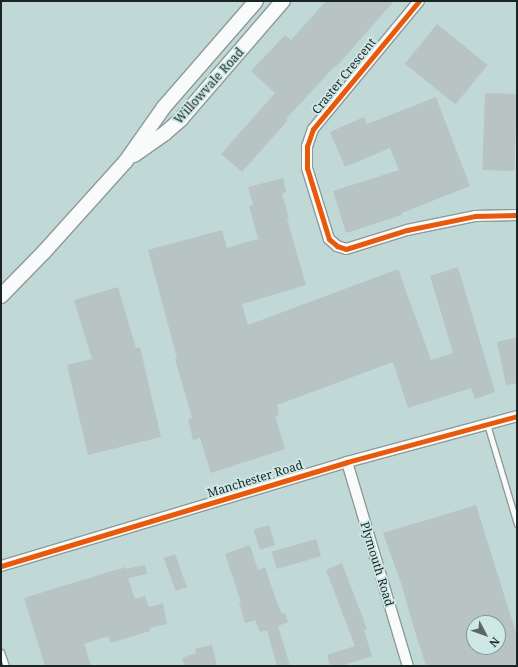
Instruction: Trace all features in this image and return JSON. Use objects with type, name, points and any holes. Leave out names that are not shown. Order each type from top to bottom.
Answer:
[{"type":"main road","name":"Willowvale Road","points":[[1,296],[44,252],[126,161],[150,124],[256,1]]},
{"type":"main road","name":"Willowvale Road","points":[[126,161],[164,134],[181,119],[283,1]]},
{"type":"street","name":"Craster Crescent","points":[[419,1],[313,129],[307,146],[307,168],[329,239],[338,246],[346,249],[407,230],[475,216],[517,215]]},
{"type":"street","name":"Manchester Road","points":[[1,566],[346,462],[517,416]]},
{"type":"street","name":"Plymouth Road","points":[[346,462],[408,666]]},
{"type":"lane","points":[[487,424],[517,524]]},
{"type":"lane","points":[[1,652],[6,666]]},
{"type":"shaded area","points":[[1,1],[517,1],[517,666],[1,666]]},
{"type":"building","points":[[326,1],[394,1],[336,67],[335,66],[286,119],[288,120],[242,172],[221,154],[275,93],[251,71],[285,35],[291,40]]},
{"type":"building","points":[[437,24],[488,65],[455,105],[405,64]]},
{"type":"building","points":[[485,93],[517,94],[514,171],[482,170]]},
{"type":"building","points":[[436,97],[470,186],[402,213],[402,215],[346,233],[333,191],[399,170],[390,148],[345,167],[330,132],[364,117],[367,124]]},
{"type":"building","points":[[283,178],[286,192],[282,193],[289,219],[287,219],[306,285],[242,304],[248,325],[398,269],[431,360],[453,353],[430,276],[458,267],[495,392],[475,399],[471,388],[408,408],[393,362],[277,405],[279,415],[275,416],[285,449],[211,473],[200,438],[193,440],[188,419],[192,418],[175,359],[177,358],[148,250],[222,230],[227,248],[258,239],[249,206],[253,205],[248,187]]},
{"type":"building","points":[[118,287],[136,348],[140,347],[161,437],[88,455],[67,365],[92,359],[74,300]]},
{"type":"building","points":[[517,337],[517,383],[506,385],[497,342]]},
{"type":"building","points":[[476,505],[517,636],[517,666],[426,666],[402,586],[383,533]]},
{"type":"building","points":[[269,525],[275,545],[260,550],[254,530]]},
{"type":"building","points":[[316,539],[321,556],[277,569],[272,552]]},
{"type":"building","points":[[250,545],[258,570],[265,567],[282,614],[285,613],[288,622],[278,626],[290,666],[277,666],[267,630],[260,632],[255,620],[245,623],[239,603],[241,602],[225,554]]},
{"type":"building","points":[[175,554],[187,587],[176,591],[164,558]]},
{"type":"building","points":[[342,563],[367,629],[364,630],[372,656],[341,666],[330,666],[327,655],[355,646],[326,570]]},
{"type":"building","points":[[145,565],[147,574],[128,578],[135,599],[145,596],[149,607],[163,603],[167,624],[149,628],[150,631],[111,643],[108,636],[84,644],[91,666],[45,666],[24,598],[125,567],[126,569]]},
{"type":"building","points":[[212,645],[217,666],[185,666],[182,658],[196,653],[195,649]]},
{"type":"cycle path","points":[[419,1],[313,129],[307,146],[307,168],[329,239],[337,246],[346,249],[407,230],[475,216],[517,215]]},
{"type":"cycle path","points":[[1,566],[347,462],[517,416]]}]
